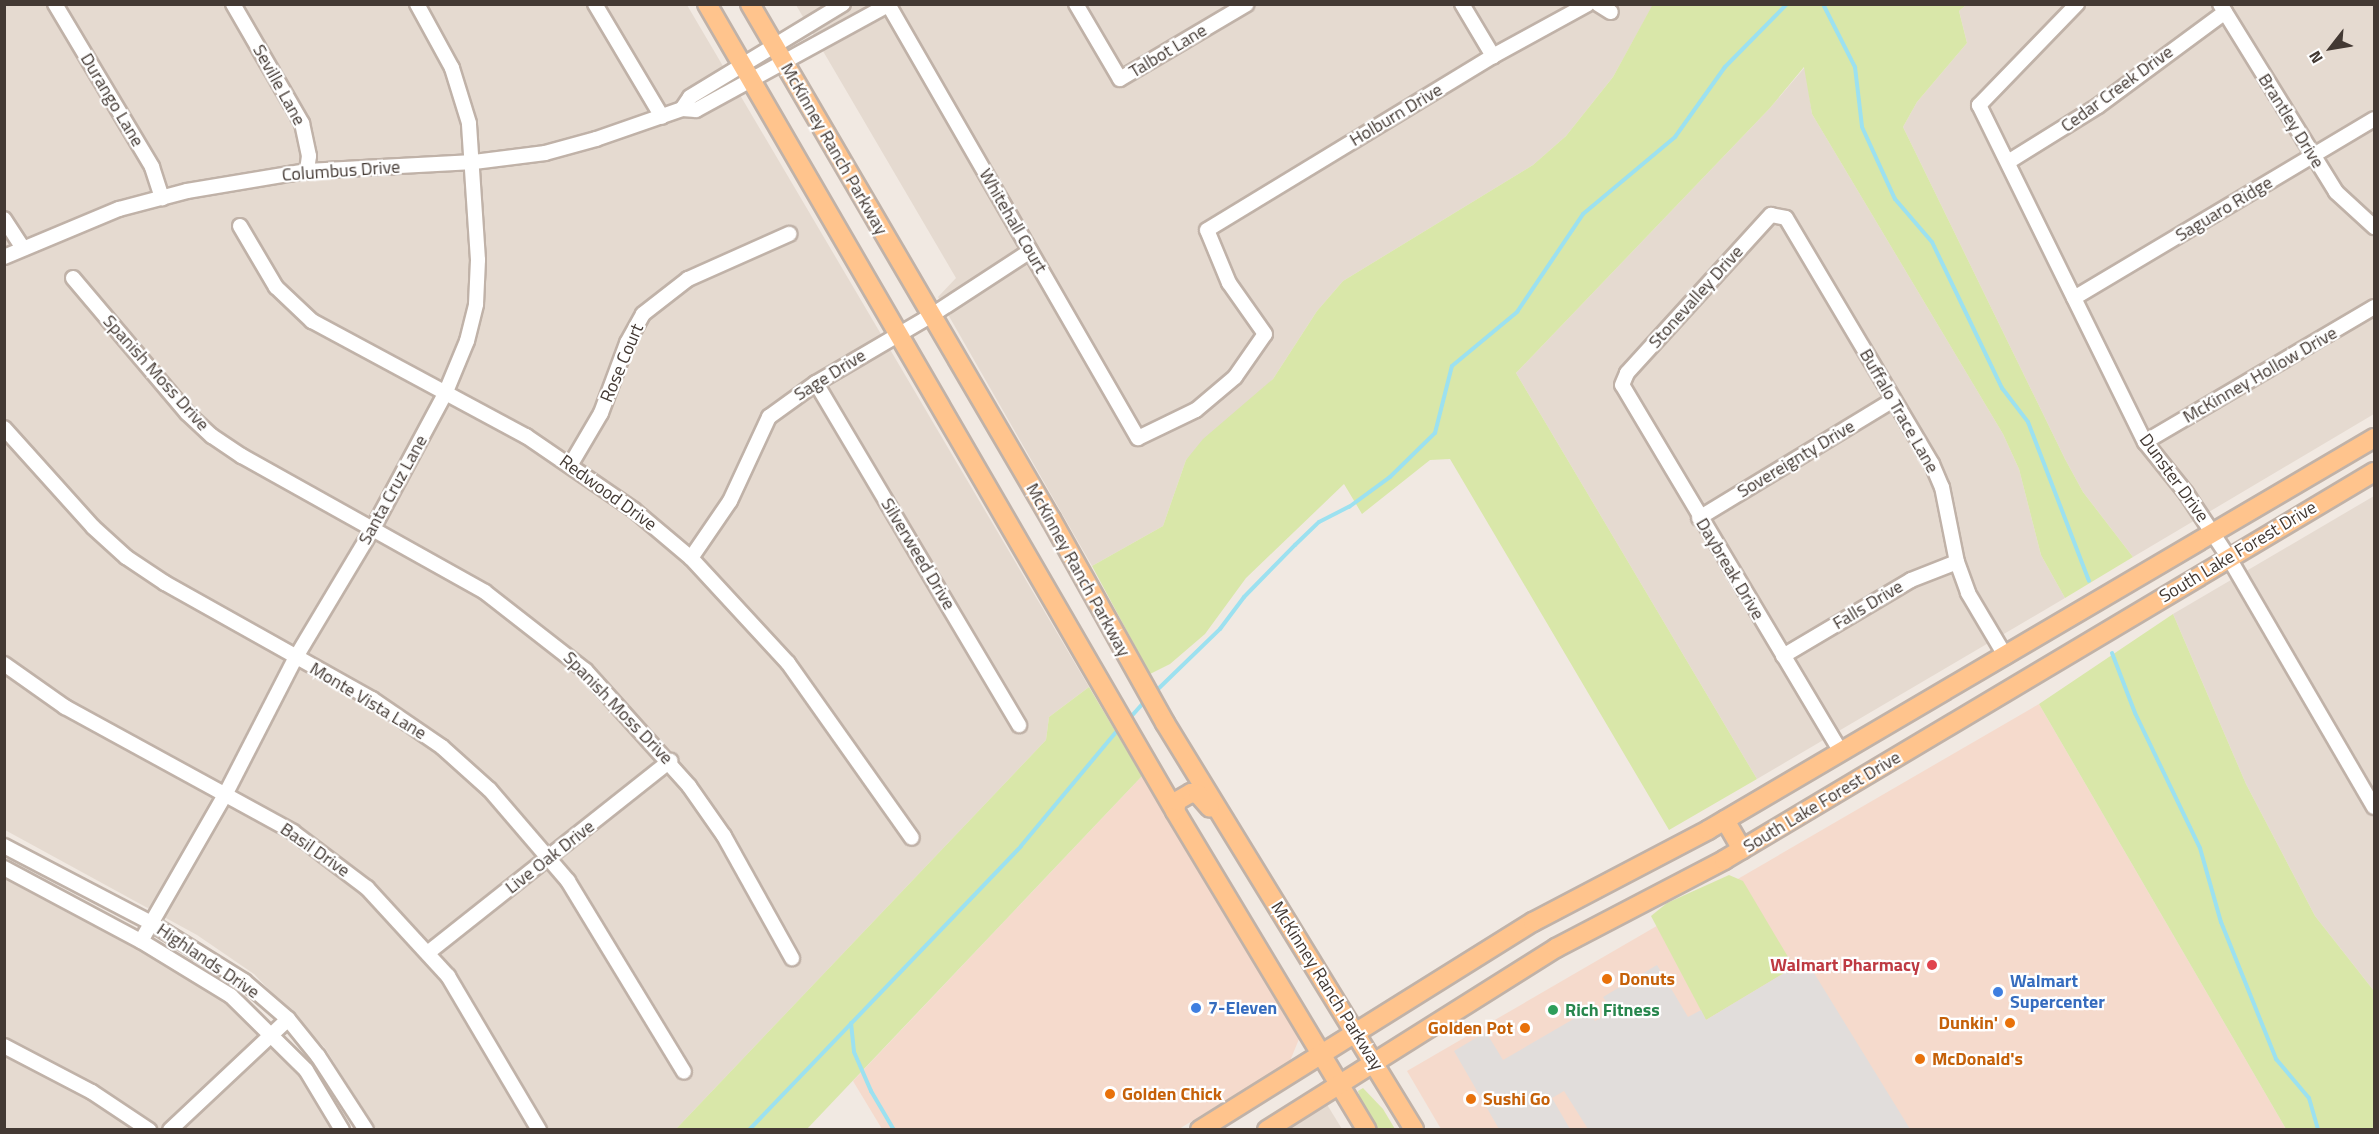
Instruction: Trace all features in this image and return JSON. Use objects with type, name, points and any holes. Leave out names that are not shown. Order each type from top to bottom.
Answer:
[{"type":"main road","name":"McKinney Ranch Parkway","points":[[707,4],[1106,693],[1367,1130]]},
{"type":"main road","name":"McKinney Ranch Parkway","points":[[750,4],[932,315],[1165,723],[1414,1130]]},
{"type":"main road","name":"South Lake Forest Drive","points":[[1356,1033],[1533,922],[1725,820],[2006,657],[2374,438]]},
{"type":"main road","name":"South Lake Forest Drive","points":[[1267,1130],[1556,948],[1742,850],[2374,471]]},
{"type":"main road","points":[[2006,657],[2020,682]]},
{"type":"main road","points":[[1175,810],[1180,797],[1198,794],[1236,839]]},
{"type":"main road","points":[[1725,820],[1742,850]]},
{"type":"main road","points":[[1200,1130],[1356,1033]]},
{"type":"street","name":"Durango Lane","points":[[55,4],[152,167],[162,198]]},
{"type":"street","name":"Seville Lane","points":[[233,4],[302,123],[309,156],[307,171]]},
{"type":"street","name":"Santa Cruz Lane","points":[[141,941],[225,795],[296,657],[372,530],[445,394],[467,341],[476,304],[478,260],[474,162],[458,82],[417,4]]},
{"type":"street","points":[[595,4],[662,117]]},
{"type":"street","name":"Columbus Drive","points":[[4,257],[22,247],[119,209],[162,198],[307,171],[474,162],[553,151],[682,109],[696,110],[747,73],[774,45],[843,4]]},
{"type":"street","name":"Talbot Lane","points":[[1076,4],[1120,79],[1247,4]]},
{"type":"street","points":[[1462,4],[1493,56]]},
{"type":"street","name":"Holburn Drive","points":[[1138,438],[1196,410],[1235,377],[1265,334],[1230,283],[1207,230],[1493,56],[1587,4]]},
{"type":"street","points":[[1598,4],[1611,12]]},
{"type":"street","name":"Dunster Drive","points":[[2077,4],[1979,105],[2145,442],[2229,558],[2374,807]]},
{"type":"street","name":"Columbus Drive","points":[[747,73],[784,64],[889,5]]},
{"type":"street","name":"Whitehall Court","points":[[889,5],[1138,438]]},
{"type":"street","name":"Brantley Drive","points":[[2223,8],[2312,157],[2336,192],[2374,226]]},
{"type":"street","name":"Cedar Creek Drive","points":[[2008,162],[2098,106],[2223,8]]},
{"type":"street","name":"Saguaro Ridge","points":[[2074,298],[2374,120]]},
{"type":"street","name":"Stonevalley Drive","points":[[1622,385],[1643,356],[1767,219],[1777,214]]},
{"type":"street","name":"Buffalo Trace Lane","points":[[1777,214],[1786,218],[1942,487],[1957,562],[1968,593],[2006,657]]},
{"type":"street","points":[[4,219],[22,247]]},
{"type":"street","name":"Redwood Drive","points":[[240,226],[260,264],[300,312],[572,464],[692,558],[788,663],[912,838]]},
{"type":"street","name":"Rose Court","points":[[572,464],[601,413],[627,343],[643,314],[688,279],[789,234]]},
{"type":"street","name":"Sage Drive","points":[[692,558],[730,501],[762,427],[783,405],[932,315],[1030,251]]},
{"type":"street","name":"Spanish Moss Drive","points":[[73,278],[187,413],[212,436],[372,530],[454,573],[515,612],[585,670],[670,761],[724,836],[792,958]]},
{"type":"street","name":"McKinney Hollow Drive","points":[[2145,442],[2374,308]]},
{"type":"street","name":"Silverweed Drive","points":[[816,383],[1020,725]]},
{"type":"street","name":"Daybreak Drive","points":[[1622,385],[1699,518],[1841,752]]},
{"type":"street","name":"Sovereignty Drive","points":[[1699,518],[1893,400]]},
{"type":"street","name":"Monte Vista Lane","points":[[4,428],[93,526],[126,557],[372,699],[442,747],[490,790],[549,857],[588,911],[684,1072]]},
{"type":"street","name":"Falls Drive","points":[[1783,656],[1911,580],[1957,562]]},
{"type":"street","name":"Basil Drive","points":[[4,664],[65,707],[225,795],[331,857],[385,904],[429,952],[466,1004],[539,1130]]},
{"type":"street","name":"Live Oak Drive","points":[[429,952],[670,761]]},
{"type":"street","name":"Highlands Drive","points":[[4,846],[151,923],[244,981],[288,1019],[318,1056],[366,1130]]},
{"type":"street","name":"Highlands Drive","points":[[4,868],[141,941],[231,996],[306,1070],[342,1130]]},
{"type":"street","points":[[170,1130],[288,1019]]},
{"type":"street","points":[[4,1046],[92,1092],[149,1130]]},
{"type":"shaded area","points":[[4,5],[687,5],[1089,687],[1049,717],[1046,740],[676,1129],[376,1129],[325,1048],[254,974],[197,935],[5,830]]},
{"type":"shaded area","points":[[796,5],[1653,5],[1613,77],[1566,136],[1533,165],[1343,281],[1317,311],[1273,379],[1186,460],[1163,526],[1092,566],[938,297],[956,278]]},
{"type":"shaded area","points":[[1966,5],[2374,5],[2374,414],[2133,557],[2083,492],[2065,459],[1903,127],[1917,102],[1967,43],[1959,11]]},
{"type":"shaded area","points":[[1805,67],[1812,114],[2003,434],[2019,469],[2041,555],[2065,598],[1757,779],[1516,373],[1770,108]]},
{"type":"shaded area","points":[[2374,496],[2374,991],[2315,916],[2246,784],[2173,614]]},
{"type":"shaded area","points":[[2039,704],[2286,1129],[1441,1129],[1407,1071]]},
{"type":"shaded area","points":[[1142,776],[1299,1039],[1290,1061],[1179,1129],[882,1129],[853,1081]]},
{"type":"shaded area","points":[[4,876],[219,993],[289,1061],[334,1129],[5,1129]]},
{"type":"shaded area","points":[[1806,960],[1910,1129],[1588,1129],[1564,1091],[1552,1098],[1570,1129],[1499,1129],[1454,1051],[1486,1032],[1503,1060],[1589,1010],[1595,1021],[1612,1011],[1603,997],[1657,965],[1688,1017],[1701,1010],[1706,1020]]},
{"type":"shaded area","points":[[1326,1103],[1342,1129],[1284,1130]]},
{"type":"green space","points":[[1653,4],[1966,5],[1959,11],[1967,43],[1917,102],[1903,127],[2065,459],[2083,492],[2133,557],[2065,598],[2041,555],[2019,469],[2003,434],[1812,114],[1804,67],[1770,108],[1516,373],[1757,779],[1669,830],[1450,459],[1430,460],[1362,514],[1344,484],[1246,578],[1205,634],[1170,664],[1150,674],[1092,566],[1163,526],[1186,460],[1203,439],[1273,379],[1317,311],[1343,281],[1533,165],[1566,136],[1613,77]]},
{"type":"green space","points":[[2173,614],[2246,784],[2315,916],[2374,991],[2374,1129],[2286,1129],[2039,704]]},
{"type":"green space","points":[[1089,687],[1142,776],[807,1129],[676,1129],[1046,740],[1049,717]]},
{"type":"green space","points":[[1729,875],[1743,881],[1794,967],[1706,1020],[1651,916],[1667,903]]},
{"type":"green space","points":[[1363,1088],[1383,1109],[1395,1129],[1375,1129],[1362,1107],[1358,1091]]},
{"type":"waterway","points":[[1155,692],[1220,629],[1244,597],[1319,522],[1349,507],[1390,477],[1435,433],[1452,366],[1517,312],[1583,214],[1675,137],[1725,67],[1787,4]]},
{"type":"waterway","points":[[1823,4],[1855,67],[1862,127],[1895,199],[1932,242],[2002,388],[2028,422],[2089,581]]},
{"type":"waterway","points":[[2112,653],[2135,713],[2200,848],[2221,922],[2276,1059],[2309,1098],[2318,1130]]},
{"type":"waterway","points":[[1128,720],[1145,701]]},
{"type":"waterway","points":[[749,1130],[1021,846],[1120,727]]},
{"type":"waterway","points":[[851,1023],[854,1052],[871,1091],[894,1130]]},
{"type":"place","name":"Walmart Pharmacy","points":[[1932,965]]},
{"type":"place","name":"Donuts","points":[[1607,979]]},
{"type":"place","name":"Walmart Supercenter","points":[[1998,992]]},
{"type":"place","name":"7-Eleven","points":[[1196,1008]]},
{"type":"place","name":"Rich Fitness","points":[[1553,1010]]},
{"type":"place","name":"Dunkin'","points":[[2010,1023]]},
{"type":"place","name":"Golden Pot","points":[[1525,1028]]},
{"type":"place","name":"McDonald's","points":[[1920,1059]]},
{"type":"place","name":"Golden Chick","points":[[1110,1094]]},
{"type":"place","name":"Sushi Go","points":[[1471,1099]]}]
